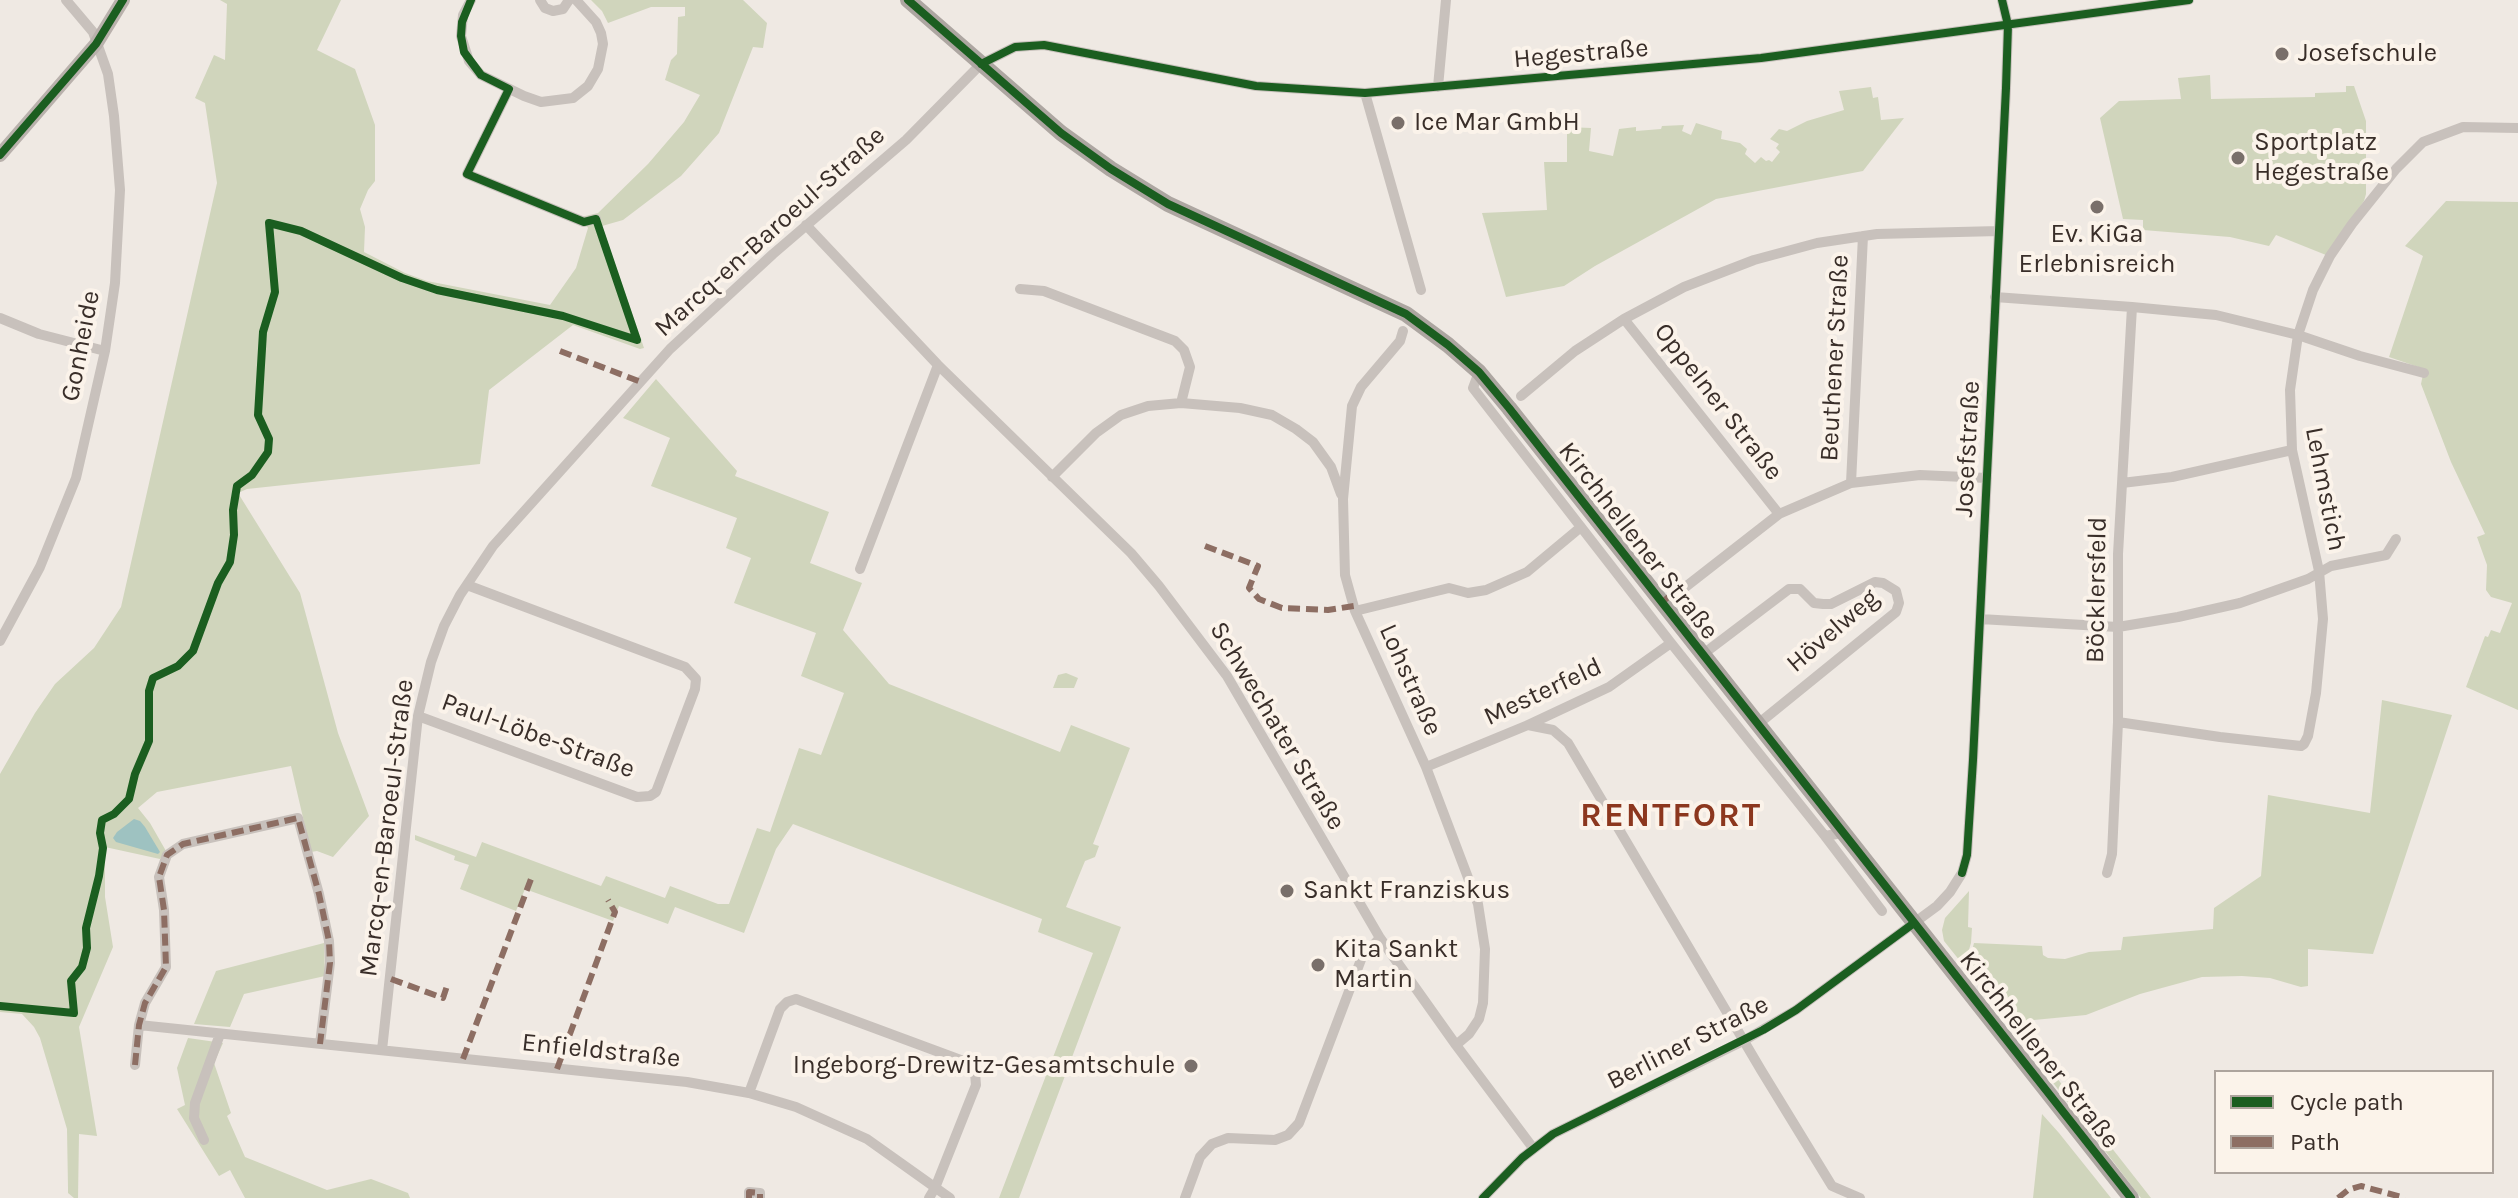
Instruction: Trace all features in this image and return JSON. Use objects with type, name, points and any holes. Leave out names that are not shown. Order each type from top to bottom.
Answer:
[{"type":"main road","points":[[0,155],[96,44],[123,0]]},
{"type":"main road","name":"Kirchhellener Straße","points":[[908,0],[1061,133],[1111,169],[1168,204],[1406,314],[1479,372],[2131,1198]]},
{"type":"street","name":"Gonheide","points":[[0,641],[40,567],[76,478],[105,351],[115,283],[120,190],[108,74],[93,32],[66,0]]},
{"type":"street","points":[[471,0],[462,22],[461,36],[469,61],[481,75],[541,102],[573,98],[588,86],[598,69],[603,44],[596,22],[576,0]]},
{"type":"street","points":[[540,0],[545,8],[553,11],[563,9],[569,0]]},
{"type":"street","points":[[1438,87],[1446,0]]},
{"type":"street","name":"Josefstraße","points":[[1914,923],[1950,892],[1962,873],[1967,855],[2008,25],[2002,0]]},
{"type":"street","name":"Hegestraße","points":[[981,64],[1015,47],[1044,45],[1256,86],[1365,93],[1761,58],[2189,0]]},
{"type":"street","name":"Marcq-en-Baroeul-Straße","points":[[382,1050],[418,716],[431,662],[444,626],[467,585],[493,546],[670,349],[806,225],[906,140],[981,64]]},
{"type":"street","points":[[509,89],[467,174],[584,222],[596,219]]},
{"type":"street","points":[[1365,93],[1421,290]]},
{"type":"street","name":"Lehmstich","points":[[2118,722],[2220,737],[2304,744],[2308,736],[2320,661],[2323,619],[2319,571],[2292,450],[2290,390],[2298,335],[2313,290],[2330,256],[2386,180],[2423,142],[2463,127],[2518,128]]},
{"type":"street","name":"Schwechater Straße","points":[[806,225],[938,365],[1131,553],[1159,586],[1205,645],[1248,712],[1380,938],[1533,1148]]},
{"type":"street","points":[[1521,396],[1575,351],[1624,319],[1684,287],[1740,265],[1817,243],[1863,236],[1917,231],[1999,231]]},
{"type":"street","name":"Beuthener Straße","points":[[1851,483],[1863,236]]},
{"type":"street","points":[[1020,289],[1044,291],[1175,341],[1184,350],[1190,367],[1181,403]]},
{"type":"street","points":[[1995,297],[2216,315],[2298,335],[2424,373]]},
{"type":"street","name":"Böcklersfeld","points":[[2107,873],[2112,854],[2118,722],[2122,483],[2132,307]]},
{"type":"street","points":[[0,318],[39,334],[105,351]]},
{"type":"street","name":"Oppelner Straße","points":[[1624,319],[1779,514]]},
{"type":"street","name":"Lohstraße","points":[[1403,331],[1400,341],[1361,387],[1352,406],[1343,499],[1345,575],[1355,611],[1426,767],[1478,904],[1484,934],[1485,987],[1479,1019],[1469,1034],[1456,1045]]},
{"type":"street","points":[[860,569],[938,365]]},
{"type":"street","name":"Kirchhellener Straße","points":[[1479,372],[1473,388],[1882,911]]},
{"type":"street","points":[[1052,477],[1096,433],[1121,415],[1148,406],[1181,403],[1256,410],[1296,429],[1313,442],[1331,467],[1343,499]]},
{"type":"street","points":[[2122,483],[2172,477],[2292,450]]},
{"type":"street","points":[[1679,592],[1779,514],[1851,483],[1920,475],[1987,478]]},
{"type":"street","points":[[1355,611],[1449,588],[1468,593],[1486,590],[1527,572],[1581,527]]},
{"type":"street","points":[[1980,619],[2118,627],[2178,617],[2240,603],[2308,579],[2331,566],[2386,555],[2396,539]]},
{"type":"street","name":"Hövelweg","points":[[1702,655],[1789,589],[1800,589],[1814,603],[1831,604],[1875,582],[1896,591],[1899,603],[1896,612],[1758,724]]},
{"type":"street","name":"Paul-Löbe-Straße","points":[[418,716],[637,797],[656,792],[692,697],[696,679],[685,667],[467,585]]},
{"type":"street","name":"Mesterfeld","points":[[1426,767],[1528,725],[1625,678],[1671,643]]},
{"type":"street","points":[[1528,725],[1553,730],[1568,743],[1832,1186],[1860,1198]]},
{"type":"street","points":[[135,1065],[139,1025],[145,1003],[166,967],[164,910],[159,877],[167,855],[183,844],[298,818],[329,941],[330,963],[320,1044]]},
{"type":"street","points":[[1825,836],[1842,833]]},
{"type":"street","name":"Berliner Straße","points":[[1483,1198],[1533,1148],[1574,1122],[1745,1040],[1796,1010],[1914,923]]},
{"type":"street","points":[[1185,1198],[1200,1157],[1212,1144],[1228,1138],[1275,1140],[1288,1135],[1299,1123],[1362,957],[1380,938]]},
{"type":"street","points":[[749,1093],[780,1009],[796,999],[966,1062],[975,1073],[976,1085],[929,1198]]},
{"type":"street","name":"Enfieldstraße","points":[[139,1025],[687,1082],[749,1093],[796,1107],[867,1139],[950,1198]]},
{"type":"street","points":[[204,1140],[194,1118],[195,1103],[220,1034]]},
{"type":"street","points":[[749,1198],[749,1192],[760,1193],[760,1198]]},
{"type":"green space","points":[[220,0],[341,0],[317,50],[355,69],[375,125],[375,181],[360,209],[365,227],[364,252],[427,281],[550,305],[576,268],[588,228],[581,217],[598,213],[648,164],[684,122],[700,95],[665,80],[671,60],[677,54],[678,17],[685,16],[685,7],[651,7],[608,23],[591,0],[743,0],[767,23],[763,48],[753,47],[719,133],[681,176],[623,220],[602,226],[644,348],[573,325],[489,390],[480,464],[247,489],[238,493],[300,593],[338,733],[369,816],[333,857],[311,852],[291,766],[157,792],[138,808],[166,851],[160,859],[105,847],[105,897],[113,947],[79,1027],[97,1136],[79,1134],[78,1198],[74,1198],[68,1193],[67,1129],[40,1038],[22,1014],[0,1012],[0,774],[55,684],[94,648],[121,607],[217,183],[205,103],[195,98],[214,55],[225,60],[227,4]]},
{"type":"green space","name":"Sportplatz Hegestraße","points":[[2210,75],[2211,99],[2315,97],[2315,93],[2346,92],[2346,86],[2354,86],[2366,121],[2366,194],[2326,255],[2276,235],[2269,246],[2230,237],[2143,230],[2143,220],[2123,219],[2100,118],[2119,101],[2181,99],[2178,78]]},
{"type":"green space","points":[[1871,87],[1873,98],[1878,97],[1881,120],[1904,118],[1863,171],[1716,199],[1564,286],[1506,297],[1482,213],[1547,210],[1544,162],[1567,162],[1567,127],[1591,128],[1589,151],[1613,156],[1619,129],[1636,127],[1636,131],[1684,125],[1682,131],[1691,135],[1696,123],[1722,131],[1721,139],[1740,143],[1747,149],[1745,154],[1755,163],[1761,157],[1772,162],[1780,152],[1776,148],[1779,144],[1770,139],[1779,129],[1787,131],[1807,121],[1844,110],[1839,91]]},
{"type":"green space","points":[[2446,201],[2518,202],[2518,710],[2466,687],[2485,636],[2488,637],[2491,630],[2500,633],[2512,603],[2491,597],[2486,590],[2487,565],[2477,537],[2485,534],[2451,462],[2421,384],[2424,369],[2389,357],[2423,256],[2405,246]]},
{"type":"green space","points":[[656,379],[737,471],[735,476],[829,512],[810,563],[862,583],[843,630],[889,684],[1060,752],[1071,725],[1130,748],[1093,844],[1099,846],[1095,857],[1085,861],[1066,907],[1121,927],[1019,1198],[999,1198],[1093,953],[1038,932],[1042,919],[793,824],[776,849],[744,933],[675,907],[668,924],[619,906],[613,921],[525,889],[516,911],[460,889],[469,865],[415,840],[415,835],[476,857],[482,842],[601,886],[606,876],[665,898],[670,886],[718,904],[729,904],[757,828],[770,832],[799,748],[821,755],[844,693],[801,676],[816,633],[734,603],[751,558],[726,548],[737,518],[651,486],[670,438],[623,418]]},
{"type":"green space","points":[[1066,673],[1078,678],[1074,688],[1053,688],[1058,675]]},
{"type":"green space","points":[[2382,700],[2452,715],[2373,954],[2308,949],[2308,986],[2301,987],[2270,978],[2202,977],[2140,994],[2086,1015],[2013,1022],[2151,1198],[2141,1198],[1967,970],[1974,943],[2042,946],[2043,955],[2048,958],[2065,959],[2089,952],[2121,950],[2123,937],[2213,929],[2214,908],[2261,876],[2268,795],[2370,813]]},
{"type":"green space","points":[[1969,891],[1971,943],[1964,966],[1944,941],[1942,930],[1945,918]]},
{"type":"green space","points":[[324,943],[325,976],[244,994],[230,1027],[194,1024],[216,971]]},
{"type":"green space","points":[[188,1038],[223,1043],[214,1063],[231,1113],[227,1116],[245,1157],[327,1190],[371,1179],[408,1193],[410,1198],[245,1198],[230,1170],[219,1176],[177,1109],[185,1105],[177,1068]]},
{"type":"green space","points":[[2042,1114],[2059,1133],[2111,1198],[2033,1198]]},
{"type":"water","points":[[134,819],[145,827],[160,852],[158,854],[116,842],[113,838]]},
{"type":"marked path","points":[[560,351],[641,382]]},
{"type":"marked path","points":[[1205,546],[1258,566],[1249,588],[1259,599],[1282,608],[1328,610],[1354,606]]},
{"type":"marked path","points":[[1661,603],[1676,591],[1679,592]]},
{"type":"marked path","points":[[135,1065],[139,1025],[145,1003],[166,967],[164,910],[159,877],[167,855],[183,844],[298,818],[329,941],[330,963],[320,1044]]},
{"type":"marked path","points":[[463,1059],[531,879]]},
{"type":"marked path","points":[[557,1069],[615,912],[608,900]]},
{"type":"marked path","points":[[391,979],[443,998],[447,986]]},
{"type":"marked path","points":[[2338,1198],[2348,1190],[2361,1186],[2405,1198]]},
{"type":"marked path","points":[[749,1198],[749,1192],[760,1193],[760,1198]]},
{"type":"cycle path","points":[[0,155],[96,44],[123,0]]},
{"type":"cycle path","points":[[471,0],[462,22],[464,52],[481,75],[509,89],[467,174],[584,222],[596,219],[637,340]]},
{"type":"cycle path","points":[[908,0],[1061,133],[1111,169],[1168,204],[1406,314],[1479,372],[2131,1198]]},
{"type":"cycle path","points":[[1962,873],[1967,855],[1973,760],[2006,88],[2008,25],[2002,0]]},
{"type":"cycle path","points":[[981,64],[1015,47],[1044,45],[1256,86],[1365,93],[1761,58],[2189,0]]},
{"type":"cycle path","points":[[0,1006],[74,1013],[71,981],[82,967],[87,948],[86,928],[103,848],[100,833],[102,820],[114,814],[129,799],[135,774],[149,741],[149,691],[153,678],[178,666],[193,651],[218,583],[230,562],[237,486],[252,475],[268,452],[269,439],[258,415],[263,332],[275,292],[269,223],[301,231],[402,278],[437,290],[563,316],[637,340]]},
{"type":"cycle path","points":[[1483,1198],[1522,1158],[1553,1134],[1763,1030],[1796,1010],[1914,923]]},
{"type":"place","name":"Josefschule","points":[[2282,54]]},
{"type":"place","name":"Ice Mar GmbH","points":[[1398,123]]},
{"type":"place","name":"Sportplatz Hegestraße","points":[[2238,158]]},
{"type":"place","name":"Ev. KiGa Erlebnisreich","points":[[2097,207]]},
{"type":"place","name":"Sankt Franziskus","points":[[1287,891]]},
{"type":"place","name":"Kita Sankt Martin","points":[[1318,965]]},
{"type":"place","name":"Ingeborg-Drewitz-Gesamtschule","points":[[1191,1066]]},
{"type":"district","name":"RENTFORT","points":[[1671,816]]}]
